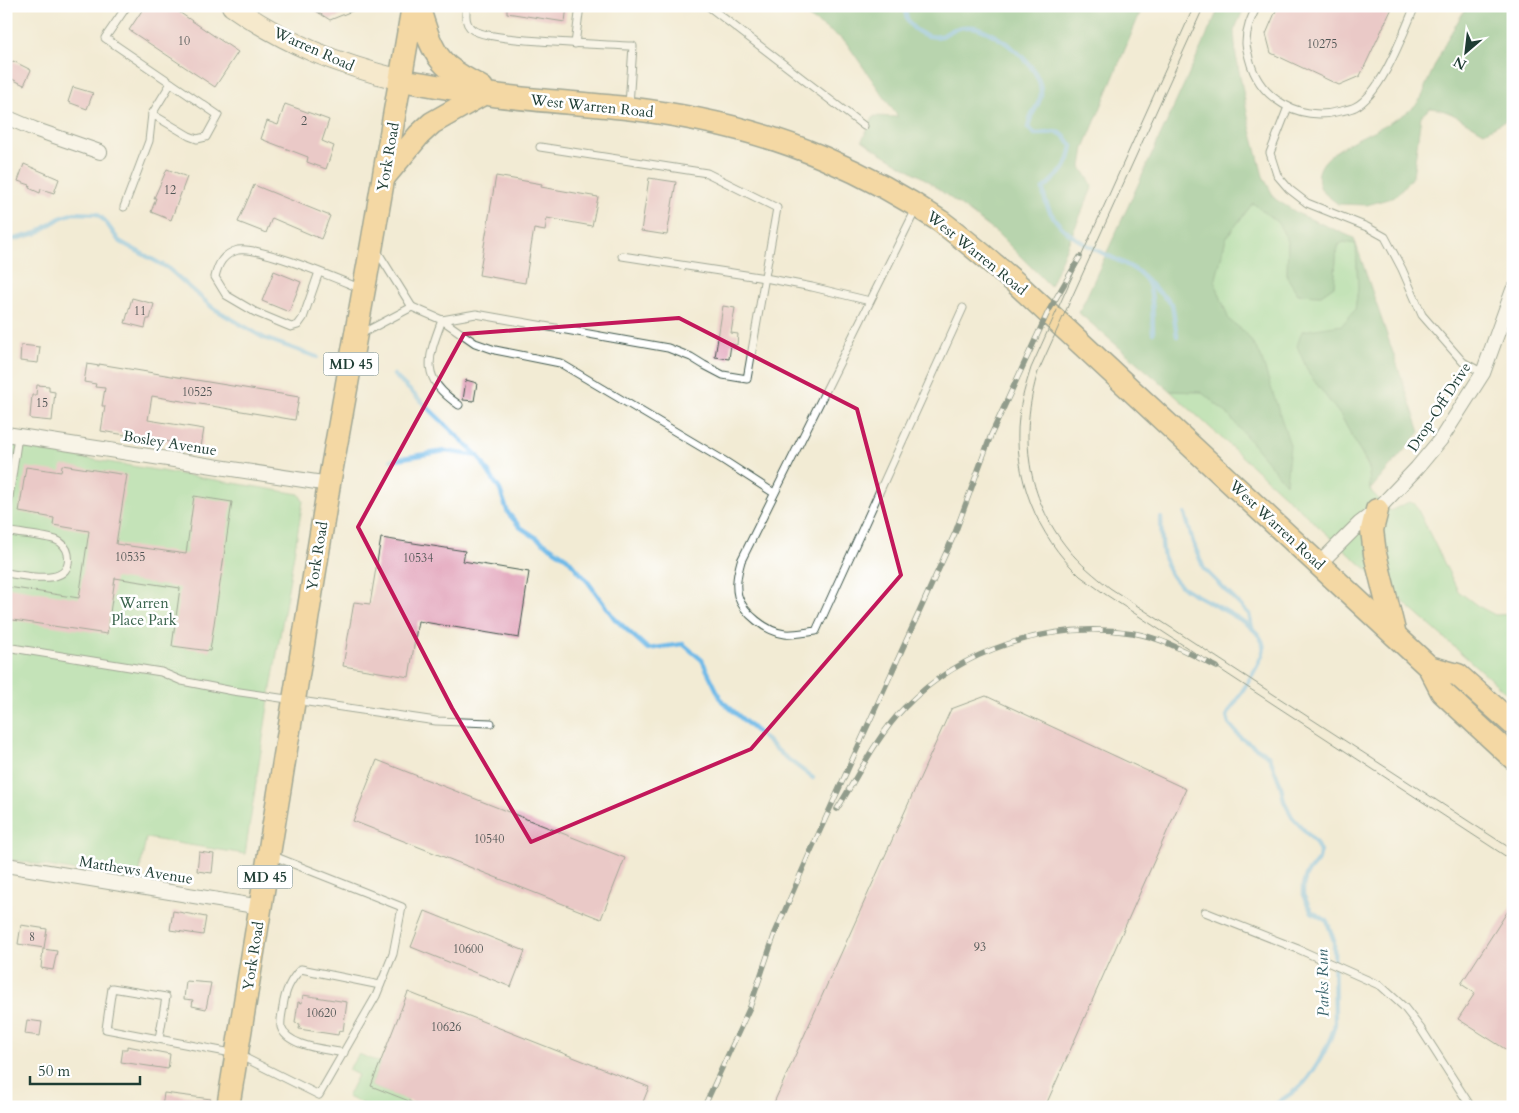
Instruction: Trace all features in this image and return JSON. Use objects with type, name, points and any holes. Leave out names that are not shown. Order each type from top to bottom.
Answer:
[{"type":"main road","name":"York Road","points":[[228,1107],[329,484],[413,6]]},
{"type":"main road","points":[[384,177],[419,134],[432,123],[489,95],[442,61],[429,39],[418,6]]},
{"type":"main road","name":"West Warren Road","points":[[401,80],[489,95],[629,108],[709,122],[783,142],[848,169],[917,206],[967,242],[1016,283],[1429,667],[1442,692],[1513,758]]},
{"type":"main road","points":[[1377,510],[1372,530],[1375,554],[1395,635]]},
{"type":"main road","name":"West Warren Road","points":[[1429,667],[1458,675],[1513,724]]},
{"type":"street","name":"Warren Road","points":[[241,9],[281,37],[331,60],[360,70],[401,80]]},
{"type":"street","points":[[6,117],[100,152]]},
{"type":"street","name":"Drop-Off Drive","points":[[1319,564],[1360,523],[1377,510],[1418,468],[1441,439],[1483,373],[1513,290]]},
{"type":"street","name":"Bosley Avenue","points":[[12,435],[329,484]]},
{"type":"street","name":"Matthews Avenue","points":[[6,866],[261,906]]},
{"type":"lane","points":[[126,6],[105,38],[218,115],[206,137],[197,139],[152,114]]},
{"type":"lane","points":[[467,6],[466,18],[469,27],[484,35],[534,41],[633,46],[629,108]]},
{"type":"lane","points":[[575,44],[580,6]]},
{"type":"lane","points":[[708,6],[864,126]]},
{"type":"lane","points":[[1256,6],[1248,25],[1246,44],[1252,67],[1260,84],[1272,97],[1288,107],[1310,113],[1332,113],[1356,107],[1372,94],[1383,77],[1415,6]]},
{"type":"lane","points":[[124,207],[149,141],[152,114],[171,83]]},
{"type":"lane","points":[[1288,107],[1270,153],[1277,175],[1289,189],[1306,202],[1367,227],[1385,237],[1402,269],[1422,315],[1463,362],[1483,373]]},
{"type":"lane","points":[[442,320],[476,314],[668,348],[691,357],[723,375],[747,379],[777,208],[707,173],[540,147]]},
{"type":"lane","points":[[917,206],[741,560],[737,576],[738,596],[748,612],[761,625],[785,634],[816,631],[963,308]]},
{"type":"lane","points":[[372,244],[412,307],[442,320],[475,343],[495,350],[560,363],[774,493]]},
{"type":"lane","points":[[318,272],[303,318],[298,325],[291,327],[271,319],[226,295],[215,278],[218,265],[230,253],[239,250],[252,250],[318,272],[364,290]]},
{"type":"lane","points":[[622,256],[765,278],[870,301]]},
{"type":"lane","points":[[356,336],[412,307]]},
{"type":"lane","points":[[442,320],[430,352],[430,367],[432,377],[438,387],[459,405]]},
{"type":"lane","points":[[6,518],[12,435]]},
{"type":"lane","points":[[6,531],[57,540],[64,546],[68,554],[65,570],[59,576],[50,578],[6,573]]},
{"type":"lane","points":[[6,648],[161,672],[182,681],[234,691],[436,721],[492,723]]},
{"type":"lane","points":[[160,1039],[166,997],[112,988],[106,1029],[236,1054],[319,1095],[368,1013],[393,954],[402,907],[268,854]]},
{"type":"lane","points":[[1205,912],[1298,949],[1381,986],[1404,1007],[1421,1029],[1471,1107]]},
{"type":"lane","points":[[344,1053],[300,1044],[284,1033],[281,1025],[287,987],[301,969],[380,986]]},
{"type":"highlighted area","points":[[679,318],[857,409],[901,575],[751,749],[531,842],[452,708],[358,527],[464,334]]},
{"type":"green space","points":[[792,6],[1143,6],[1084,148],[1081,167],[1093,186],[1050,286],[997,233],[925,179],[862,140],[874,116],[898,117],[845,41]]},
{"type":"green space","points":[[1220,6],[1245,6],[1234,31],[1236,56],[1250,126],[1263,176],[1275,199],[1299,214],[1354,238],[1420,432],[1370,490],[1369,467],[1341,416],[1309,374],[1297,346],[1302,331],[1342,325],[1355,310],[1358,289],[1356,244],[1343,242],[1337,246],[1334,286],[1321,295],[1298,294],[1287,277],[1288,241],[1278,223],[1253,203],[1226,238],[1215,282],[1229,320],[1245,332],[1260,354],[1290,445],[1286,484],[1226,412],[1201,392],[1170,391],[1079,313]]},
{"type":"green space","points":[[1467,6],[1513,6],[1513,113],[1509,119],[1484,132],[1451,114],[1430,108],[1421,116],[1413,176],[1395,197],[1367,205],[1338,204],[1321,189],[1319,172],[1327,158],[1343,147],[1404,114],[1418,102],[1446,41]]},
{"type":"green space","points":[[1253,203],[1278,223],[1288,241],[1287,277],[1298,294],[1321,295],[1334,286],[1337,246],[1343,242],[1356,244],[1358,289],[1355,310],[1309,374],[1341,416],[1369,468],[1370,490],[1390,511],[1409,502],[1415,504],[1458,591],[1478,606],[1495,615],[1513,614],[1513,699],[1329,536],[1170,391],[1201,392],[1226,412],[1286,483],[1274,399],[1260,354],[1245,332],[1229,321],[1215,282],[1226,238]]},
{"type":"green space","name":"Warren Place Park","points":[[6,445],[299,494],[303,501],[245,854],[146,838],[138,881],[6,859]]},
{"type":"green space","points":[[359,1054],[380,1063],[371,1086],[408,1100],[406,1107],[371,1107],[347,1097],[358,1075],[348,1070]]},
{"type":"building","points":[[145,6],[170,6],[238,52],[215,87],[129,30]]},
{"type":"building","points":[[308,6],[362,6],[362,7],[330,20]]},
{"type":"building","points":[[507,6],[567,6],[565,22],[507,13]]},
{"type":"building","points":[[1278,6],[1393,6],[1360,76],[1339,85],[1271,53],[1266,34]]},
{"type":"building","points":[[6,60],[12,63],[13,61],[31,70],[24,85],[6,76]]},
{"type":"building","points":[[73,87],[93,93],[87,109],[68,102]]},
{"type":"building","points":[[285,104],[329,120],[322,141],[334,146],[326,169],[307,162],[308,157],[261,139],[267,121],[278,125]]},
{"type":"building","points":[[24,164],[59,179],[54,193],[41,189],[40,193],[29,188],[30,185],[18,181]]},
{"type":"building","points":[[167,169],[187,177],[171,220],[151,212],[156,198],[154,198]]},
{"type":"building","points":[[496,176],[542,184],[541,187],[598,197],[592,226],[547,218],[545,231],[534,229],[525,283],[479,275]]},
{"type":"building","points":[[649,178],[676,182],[667,235],[641,231]]},
{"type":"building","points":[[254,185],[330,216],[321,239],[272,218],[266,233],[238,222]]},
{"type":"building","points":[[274,271],[301,282],[289,312],[262,301]]},
{"type":"building","points":[[132,298],[154,304],[150,319],[147,319],[145,328],[125,323]]},
{"type":"building","points":[[723,306],[735,308],[731,333],[738,334],[737,345],[731,344],[729,359],[715,357]]},
{"type":"building","points":[[21,345],[40,347],[38,363],[20,361]]},
{"type":"building","points":[[87,364],[99,366],[99,364],[299,397],[295,420],[152,396],[148,420],[204,429],[201,447],[101,431],[105,406],[102,406],[105,388],[95,387],[96,384],[84,382]]},
{"type":"building","points":[[466,380],[477,383],[474,401],[463,400]]},
{"type":"building","points":[[37,385],[49,386],[49,391],[55,392],[52,421],[31,419],[30,417],[32,395],[36,395]]},
{"type":"building","points":[[62,465],[127,475],[116,544],[186,554],[194,496],[232,502],[210,651],[172,646],[180,588],[115,578],[107,634],[6,619],[8,587],[79,598],[89,531],[53,525],[54,518],[19,512],[26,467],[61,472]]},
{"type":"building","points":[[381,538],[465,551],[463,561],[529,572],[519,638],[418,621],[409,677],[343,666],[354,602],[370,604]]},
{"type":"building","points":[[986,696],[1186,789],[1045,1107],[772,1107],[951,709]]},
{"type":"building","points":[[377,760],[625,858],[601,919],[353,821]]},
{"type":"building","points":[[199,852],[214,854],[212,873],[197,871]]},
{"type":"building","points":[[1513,903],[1513,1054],[1458,1019],[1475,993],[1461,984]]},
{"type":"building","points":[[173,911],[206,917],[203,935],[170,930]]},
{"type":"building","points":[[425,911],[525,951],[511,987],[411,947]]},
{"type":"building","points":[[21,925],[47,929],[44,948],[18,944]]},
{"type":"building","points":[[43,949],[57,951],[53,970],[41,968]]},
{"type":"building","points":[[186,981],[211,983],[206,1009],[192,1006],[193,1000],[184,999]]},
{"type":"building","points":[[408,992],[649,1087],[641,1107],[424,1107],[371,1086]]},
{"type":"building","points":[[303,995],[347,1002],[343,1031],[339,1030],[338,1035],[299,1029],[300,1024],[295,1023],[298,1002],[302,1003]]},
{"type":"building","points":[[27,1020],[42,1022],[40,1036],[25,1034]]},
{"type":"building","points":[[127,1046],[170,1054],[168,1069],[121,1062],[123,1049],[127,1049]]},
{"type":"building","points":[[164,1093],[211,1099],[211,1107],[162,1107]]},
{"type":"waterway","name":"Parks Run","points":[[904,6],[908,21],[922,34],[936,37],[963,27],[973,27],[994,35],[1026,61],[1034,72],[1041,93],[1040,99],[1030,118],[1028,128],[1035,134],[1059,133],[1072,146],[1064,169],[1043,189],[1046,204],[1061,227],[1083,243],[1133,268],[1146,279],[1151,294],[1153,333]]},
{"type":"waterway","points":[[6,238],[15,239],[37,233],[60,218],[74,213],[97,214],[105,221],[119,241],[168,268],[213,308],[264,338],[317,357]]},
{"type":"waterway","name":"Parks Run","points":[[1149,283],[1172,304],[1177,336]]},
{"type":"waterway","points":[[394,375],[478,456],[500,490],[508,513],[520,527],[567,558],[588,582],[614,618],[648,649],[683,644],[702,660],[722,701],[785,757],[813,778]]},
{"type":"waterway","points":[[391,460],[445,451],[478,456]]},
{"type":"waterway","name":"Parks Run","points":[[1185,514],[1193,542],[1204,569],[1249,614],[1252,628]]},
{"type":"waterway","name":"Parks Run","points":[[1161,518],[1164,558],[1175,580],[1196,595],[1242,621],[1255,631],[1262,641],[1263,652],[1252,675],[1227,716],[1229,724],[1241,738],[1269,756],[1281,786],[1284,801],[1292,817],[1316,843],[1320,852],[1319,859],[1306,875],[1303,895],[1312,912],[1327,921],[1334,941],[1335,1024],[1327,1047],[1309,1077],[1297,1089],[1272,1107]]},
{"type":"tram line","points":[[1194,6],[1031,368],[1021,404],[1018,439],[1024,482],[1031,503],[1051,542],[1080,576],[1513,861]]},
{"type":"tram line","points":[[1204,6],[1038,372],[1032,396],[1028,442],[1030,465],[1035,487],[1054,529],[1068,549],[1083,565],[1110,588],[1513,850]]},
{"type":"railway","points":[[704,1107],[750,1007],[775,933],[808,857],[955,533],[991,435],[1048,312],[1080,257]]},
{"type":"railway","points":[[837,809],[876,744],[904,708],[927,687],[952,670],[980,655],[1009,644],[1040,635],[1071,631],[1102,630],[1133,633],[1166,643],[1217,667]]}]
